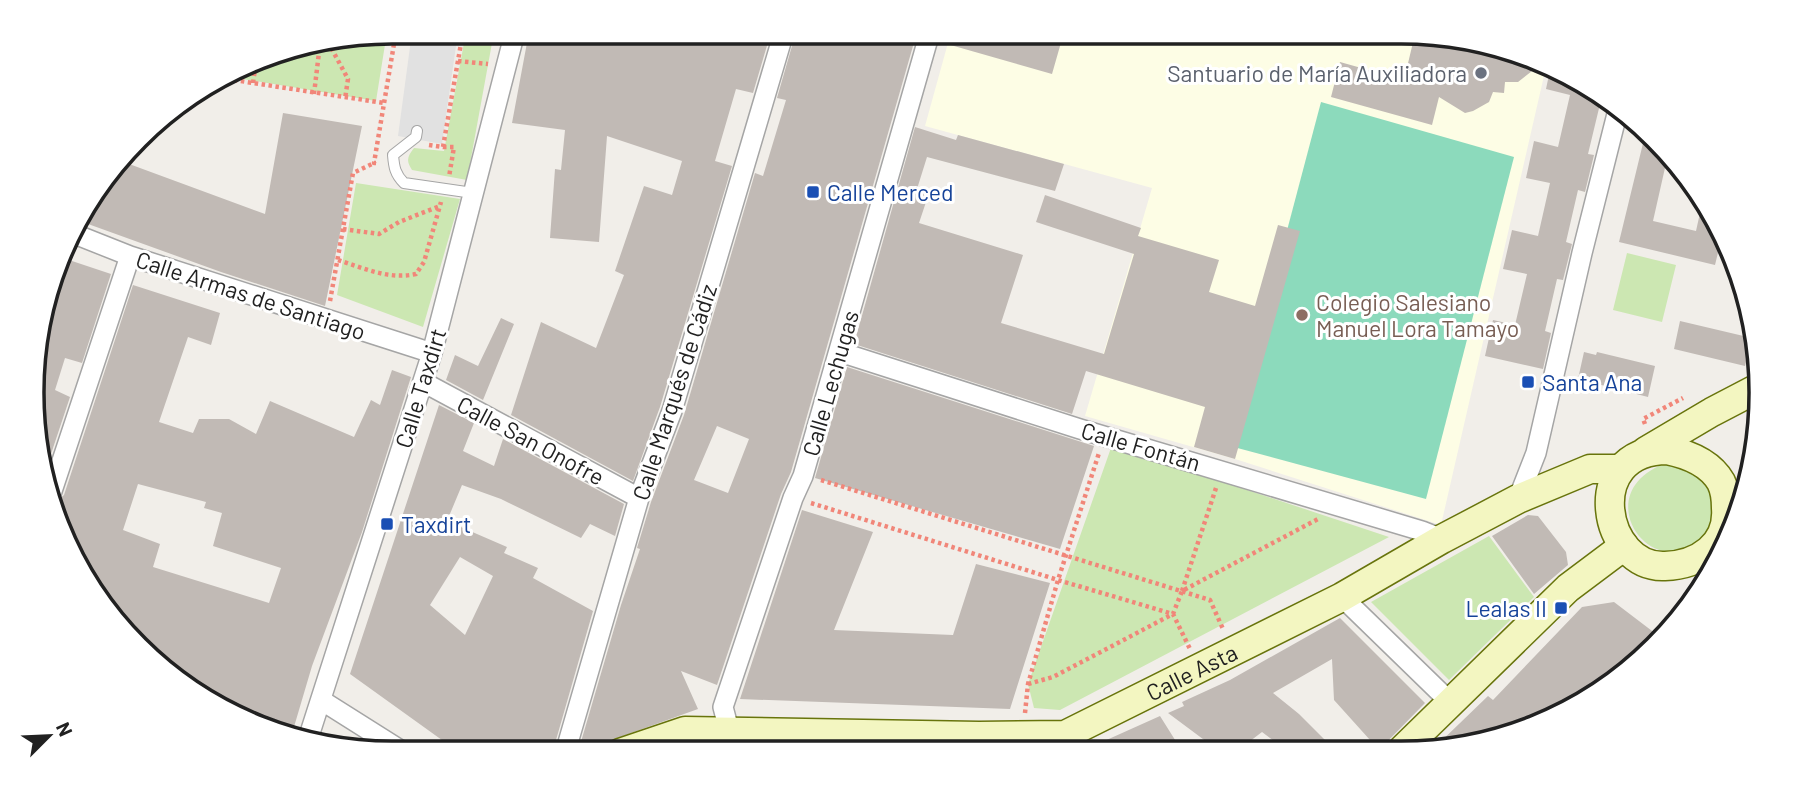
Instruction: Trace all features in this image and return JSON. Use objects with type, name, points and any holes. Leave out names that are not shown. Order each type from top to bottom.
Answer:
[{"type":"street","name":"Calle Taxdirt","points":[[311,731],[432,353],[512,44]]},
{"type":"street","name":"Calle Marqués de Cádiz","points":[[568,741],[639,498],[672,411],[780,44]]},
{"type":"street","name":"Calle Lechugas","points":[[729,730],[723,707],[803,476],[927,44]]},
{"type":"street","points":[[1518,499],[1536,453],[1616,118]]},
{"type":"street","name":"Calle Armas de Santiago","points":[[81,236],[130,256],[432,353]]},
{"type":"street","points":[[55,481],[130,256]]},
{"type":"street","name":"Calle Fontán","points":[[840,352],[1442,539]]},
{"type":"street","name":"Calle San Onofre","points":[[423,382],[639,498]]},
{"type":"street","points":[[1712,549],[1692,562],[1661,567],[1633,556],[1624,547],[1615,529],[1609,498],[1620,469],[1647,440],[1749,393]]},
{"type":"street","points":[[1647,440],[1700,462],[1733,489],[1727,515]]},
{"type":"street","name":"Calle Asta","points":[[985,741],[1024,720],[1065,735],[1193,655],[1342,597],[1518,499],[1590,469],[1620,469]]},
{"type":"street","points":[[1412,741],[1568,588],[1624,547]]},
{"type":"street","points":[[1342,597],[1450,702]]},
{"type":"street","points":[[321,700],[386,741]]},
{"type":"street","name":"Calle Asta","points":[[654,741],[685,730],[729,730],[832,741]]},
{"type":"lane","points":[[418,131],[416,137],[393,155],[394,168],[404,183],[473,193]]},
{"type":"path","points":[[374,163],[394,44]]},
{"type":"path","points":[[443,147],[461,44]]},
{"type":"path","points":[[332,49],[348,79],[345,99]]},
{"type":"path","points":[[314,94],[319,51]]},
{"type":"path","points":[[458,61],[506,66]]},
{"type":"path","points":[[253,83],[255,72]]},
{"type":"path","points":[[237,81],[384,103]]},
{"type":"path","points":[[338,260],[386,275],[402,277],[416,274],[424,262],[439,206],[447,189],[454,147],[410,142]]},
{"type":"path","points":[[327,319],[353,173],[374,163],[394,168]]},
{"type":"path","points":[[343,229],[379,234],[399,222],[473,193]]},
{"type":"path","points":[[1647,440],[1643,419],[1689,395]]},
{"type":"path","points":[[1024,720],[1028,684],[1105,435]]},
{"type":"path","points":[[1028,684],[1053,677],[1173,614],[1222,470]]},
{"type":"path","points":[[803,476],[1210,600],[1224,631],[1213,637]]},
{"type":"path","points":[[793,499],[1173,614],[1193,655]]},
{"type":"path","points":[[1182,591],[1341,508]]},
{"type":"shaded area","points":[[410,44],[456,44],[442,144],[398,136]]},
{"type":"shaded area","name":"Colegio Salesiano Manuel Lora Tamayo","points":[[948,44],[1423,44],[1469,50],[1513,62],[1544,75],[1441,525],[1235,459],[1085,416],[1152,188],[925,126]]},
{"type":"green space","points":[[385,44],[376,101],[241,79],[280,62],[324,50]]},
{"type":"green space","points":[[464,44],[492,44],[467,180],[412,170],[409,164],[408,159],[414,148],[444,151]]},
{"type":"green space","points":[[1321,102],[1514,157],[1426,499],[1230,446]]},
{"type":"green space","points":[[356,183],[460,199],[423,327],[337,295]]},
{"type":"green space","points":[[1627,253],[1676,265],[1662,322],[1613,310]]},
{"type":"green space","points":[[1112,445],[1389,537],[1060,710],[1034,708],[1028,684]]},
{"type":"green space","points":[[1670,462],[1696,471],[1713,493],[1711,529],[1696,544],[1676,552],[1658,549],[1643,540],[1632,526],[1628,508],[1632,490],[1645,474]]},
{"type":"green space","points":[[1489,536],[1534,597],[1449,680],[1371,602]]},
{"type":"building","points":[[527,44],[767,44],[753,93],[736,89],[715,161],[732,166],[660,407],[633,481],[511,415],[541,322],[596,348],[624,275],[615,271],[644,186],[672,195],[682,161],[607,136],[599,242],[550,238],[555,169],[561,170],[565,130],[512,123]]},
{"type":"building","points":[[793,44],[914,44],[791,472],[781,494],[717,685],[681,671],[698,709],[609,741],[581,741],[640,549],[637,548],[651,502],[684,415],[755,173],[763,176],[786,100],[777,98]],"holes":[[[717,426],[749,439],[728,493],[694,480]]]},
{"type":"building","points":[[947,44],[1061,44],[1052,74]]},
{"type":"building","points":[[1413,44],[1469,50],[1534,70],[1518,82],[1505,82],[1504,93],[1493,92],[1489,102],[1473,111],[1465,113],[1439,97],[1432,125],[1331,97],[1340,62],[1404,80]]},
{"type":"building","points":[[1549,77],[1599,107],[1588,154],[1594,155],[1585,192],[1578,190],[1566,242],[1572,244],[1563,280],[1557,279],[1545,331],[1551,333],[1543,369],[1485,356],[1493,320],[1515,325],[1527,274],[1503,269],[1512,230],[1538,236],[1550,183],[1526,178],[1534,141],[1558,147],[1570,95],[1546,89]]},
{"type":"building","points":[[283,113],[362,126],[325,306],[87,224],[129,164],[265,214]]},
{"type":"building","points":[[915,127],[956,140],[958,135],[1064,164],[1055,191],[927,157],[917,189],[929,193],[919,223],[1023,255],[1001,323],[1104,354],[1134,254],[1036,222],[1045,195],[1141,228],[1138,236],[1219,260],[1209,292],[1255,306],[1278,225],[1300,231],[1235,459],[1194,447],[1205,407],[1086,371],[1072,414],[854,344]]},
{"type":"building","points":[[1643,142],[1665,166],[1653,221],[1696,231],[1700,213],[1719,250],[1715,265],[1619,242]]},
{"type":"building","points":[[70,260],[111,274],[82,363],[65,358],[55,390],[70,397],[50,458],[44,415],[44,370],[50,324]]},
{"type":"building","points":[[133,285],[220,313],[211,345],[188,337],[159,422],[193,433],[199,419],[229,419],[256,434],[270,401],[354,437],[371,400],[380,405],[392,370],[411,377],[362,532],[312,666],[294,727],[259,715],[218,695],[180,669],[146,639],[116,605],[90,567],[60,498],[64,495]],"holes":[[[138,484],[206,502],[204,508],[222,513],[213,546],[281,568],[269,603],[153,567],[160,544],[123,530]]]},
{"type":"building","points":[[501,318],[514,324],[483,400],[446,380],[455,355],[478,366]]},
{"type":"building","points":[[1680,321],[1745,336],[1747,357],[1745,366],[1674,349]]},
{"type":"building","points":[[1584,352],[1596,355],[1597,352],[1655,366],[1648,397],[1578,379]]},
{"type":"building","points":[[847,367],[1094,446],[1060,549],[815,478]]},
{"type":"building","points":[[439,405],[474,423],[463,451],[494,466],[503,439],[624,504],[615,536],[590,524],[581,538],[501,499],[462,485],[447,521],[507,547],[504,553],[538,568],[533,578],[593,611],[556,741],[443,741],[350,674]],"holes":[[[460,557],[493,576],[465,635],[430,605]]]},
{"type":"building","points":[[802,510],[873,532],[834,630],[953,635],[976,564],[1050,583],[1010,709],[740,699]]},
{"type":"building","points":[[1528,515],[1538,516],[1566,552],[1568,565],[1534,594],[1492,536]]},
{"type":"building","points":[[1614,602],[1654,632],[1613,669],[1575,695],[1513,723],[1469,735],[1444,738],[1488,696],[1493,700],[1582,607]]},
{"type":"building","points":[[1340,618],[1425,703],[1388,741],[1371,741],[1334,700],[1332,659],[1273,693],[1326,741],[1274,741],[1262,732],[1250,741],[1206,741],[1168,713],[1184,706],[1182,702],[1230,680]]},
{"type":"building","points":[[1160,716],[1176,741],[1104,741]]},
{"type":"place","name":"Santuario de María Auxiliadora","points":[[1481,73]]},
{"type":"place","name":"Calle Merced","points":[[813,192]]},
{"type":"place","name":"Colegio Salesiano Manuel Lora Tamayo","points":[[1302,315]]},
{"type":"place","name":"Santa Ana","points":[[1528,382]]},
{"type":"place","name":"Taxdirt","points":[[387,524]]},
{"type":"place","name":"Lealas II","points":[[1561,608]]}]
